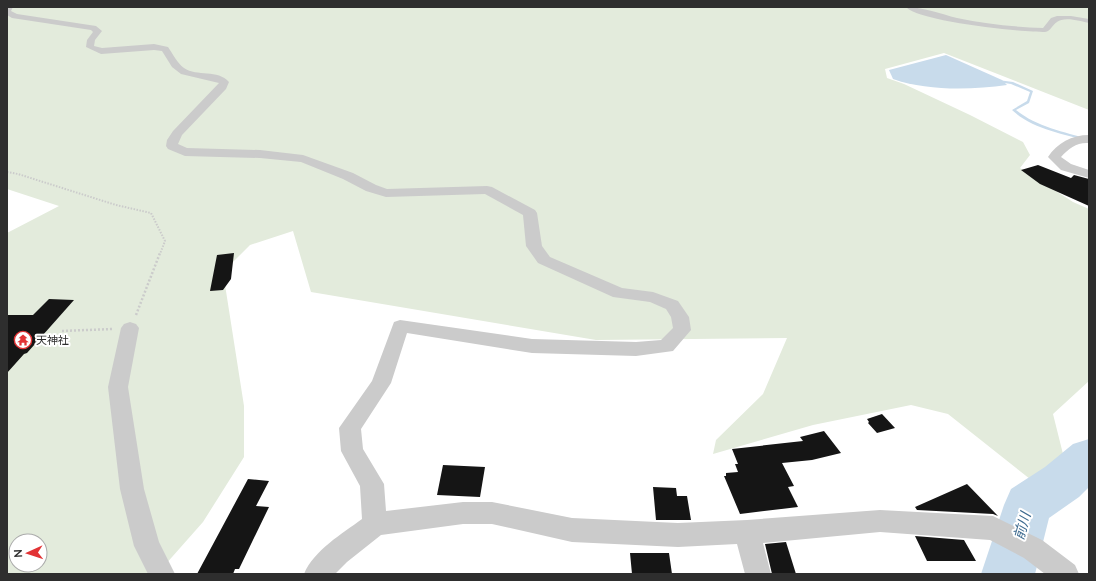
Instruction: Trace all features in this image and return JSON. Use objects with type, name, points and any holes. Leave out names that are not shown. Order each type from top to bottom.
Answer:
[{"type":"street","points":[[8,7],[10,8],[7,12],[15,16],[93,28],[98,31],[91,40],[90,48],[94,50],[101,51],[154,47],[165,49],[176,66],[184,72],[219,78],[224,82],[222,87],[177,133],[173,140],[172,146],[185,152],[260,154],[303,159],[386,193],[487,190],[530,214],[534,246],[544,260],[619,293],[653,297],[672,305],[680,317],[682,330],[666,346],[636,349],[532,346],[400,326],[380,383],[350,428],[352,451],[372,484],[375,524]]},
{"type":"street","points":[[910,7],[914,10],[945,18],[1031,30],[1045,30],[1054,20],[1059,18],[1073,18],[1089,21]]},
{"type":"street","points":[[1085,139],[1065,145],[1054,157],[1066,167],[1089,174]]},
{"type":"street","points":[[130,328],[118,387],[120,403],[132,489],[147,546],[162,574]]},
{"type":"street","points":[[317,574],[338,553],[375,524],[463,513],[492,513],[572,530],[678,535],[747,532],[880,521],[993,528],[1016,540],[1066,574]]},
{"type":"street","points":[[747,532],[758,574]]},
{"type":"path","points":[[7,172],[18,174],[116,205],[151,213],[165,241],[130,328],[62,331]]},
{"type":"green space","points":[[7,7],[1089,7],[1089,110],[944,53],[885,69],[887,78],[904,84],[970,115],[1023,142],[1030,155],[1020,168],[1073,202],[1089,209],[1089,381],[1053,414],[1064,458],[1030,479],[948,414],[911,405],[813,425],[713,454],[716,440],[763,394],[787,338],[596,340],[311,292],[293,231],[250,245],[223,272],[244,406],[244,457],[203,522],[157,574],[7,574],[7,233],[59,206],[7,189]]},
{"type":"water","points":[[946,55],[1002,80],[1007,85],[979,88],[920,86],[893,79],[889,70]]},
{"type":"building","points":[[1038,165],[1071,178],[1074,175],[1089,179],[1089,206],[1040,184],[1021,170]]},
{"type":"building","points":[[234,253],[231,279],[223,290],[210,291],[217,255]]},
{"type":"building","points":[[49,299],[74,300],[27,353],[24,354],[7,373],[7,315],[33,315]]},
{"type":"building","points":[[882,414],[895,428],[877,433],[868,423],[869,422],[867,419]]},
{"type":"building","points":[[824,431],[841,453],[812,460],[782,463],[794,486],[788,487],[798,507],[740,514],[724,476],[726,476],[726,473],[738,472],[735,464],[738,464],[732,449],[803,441],[800,437]]},
{"type":"building","points":[[443,465],[485,467],[480,497],[437,495]]},
{"type":"building","points":[[248,479],[269,481],[256,506],[269,507],[239,569],[235,569],[233,574],[197,574]]},
{"type":"building","points":[[967,484],[998,516],[993,514],[917,510],[915,507]]},
{"type":"building","points":[[653,487],[676,488],[677,496],[687,496],[691,520],[656,520]]},
{"type":"building","points":[[915,536],[964,540],[976,561],[927,561]]},
{"type":"building","points":[[786,542],[796,574],[772,574],[765,544]]},
{"type":"building","points":[[630,553],[669,553],[672,574],[632,574]]},
{"type":"waterway","points":[[999,81],[1012,83],[1032,92],[1028,102],[1014,110],[1021,116],[1039,125],[1089,140]]},
{"type":"waterway","name":"前川","points":[[1008,574],[1028,505],[1062,482],[1089,458]]},
{"type":"place","name":"天神社","points":[[23,340]]}]
